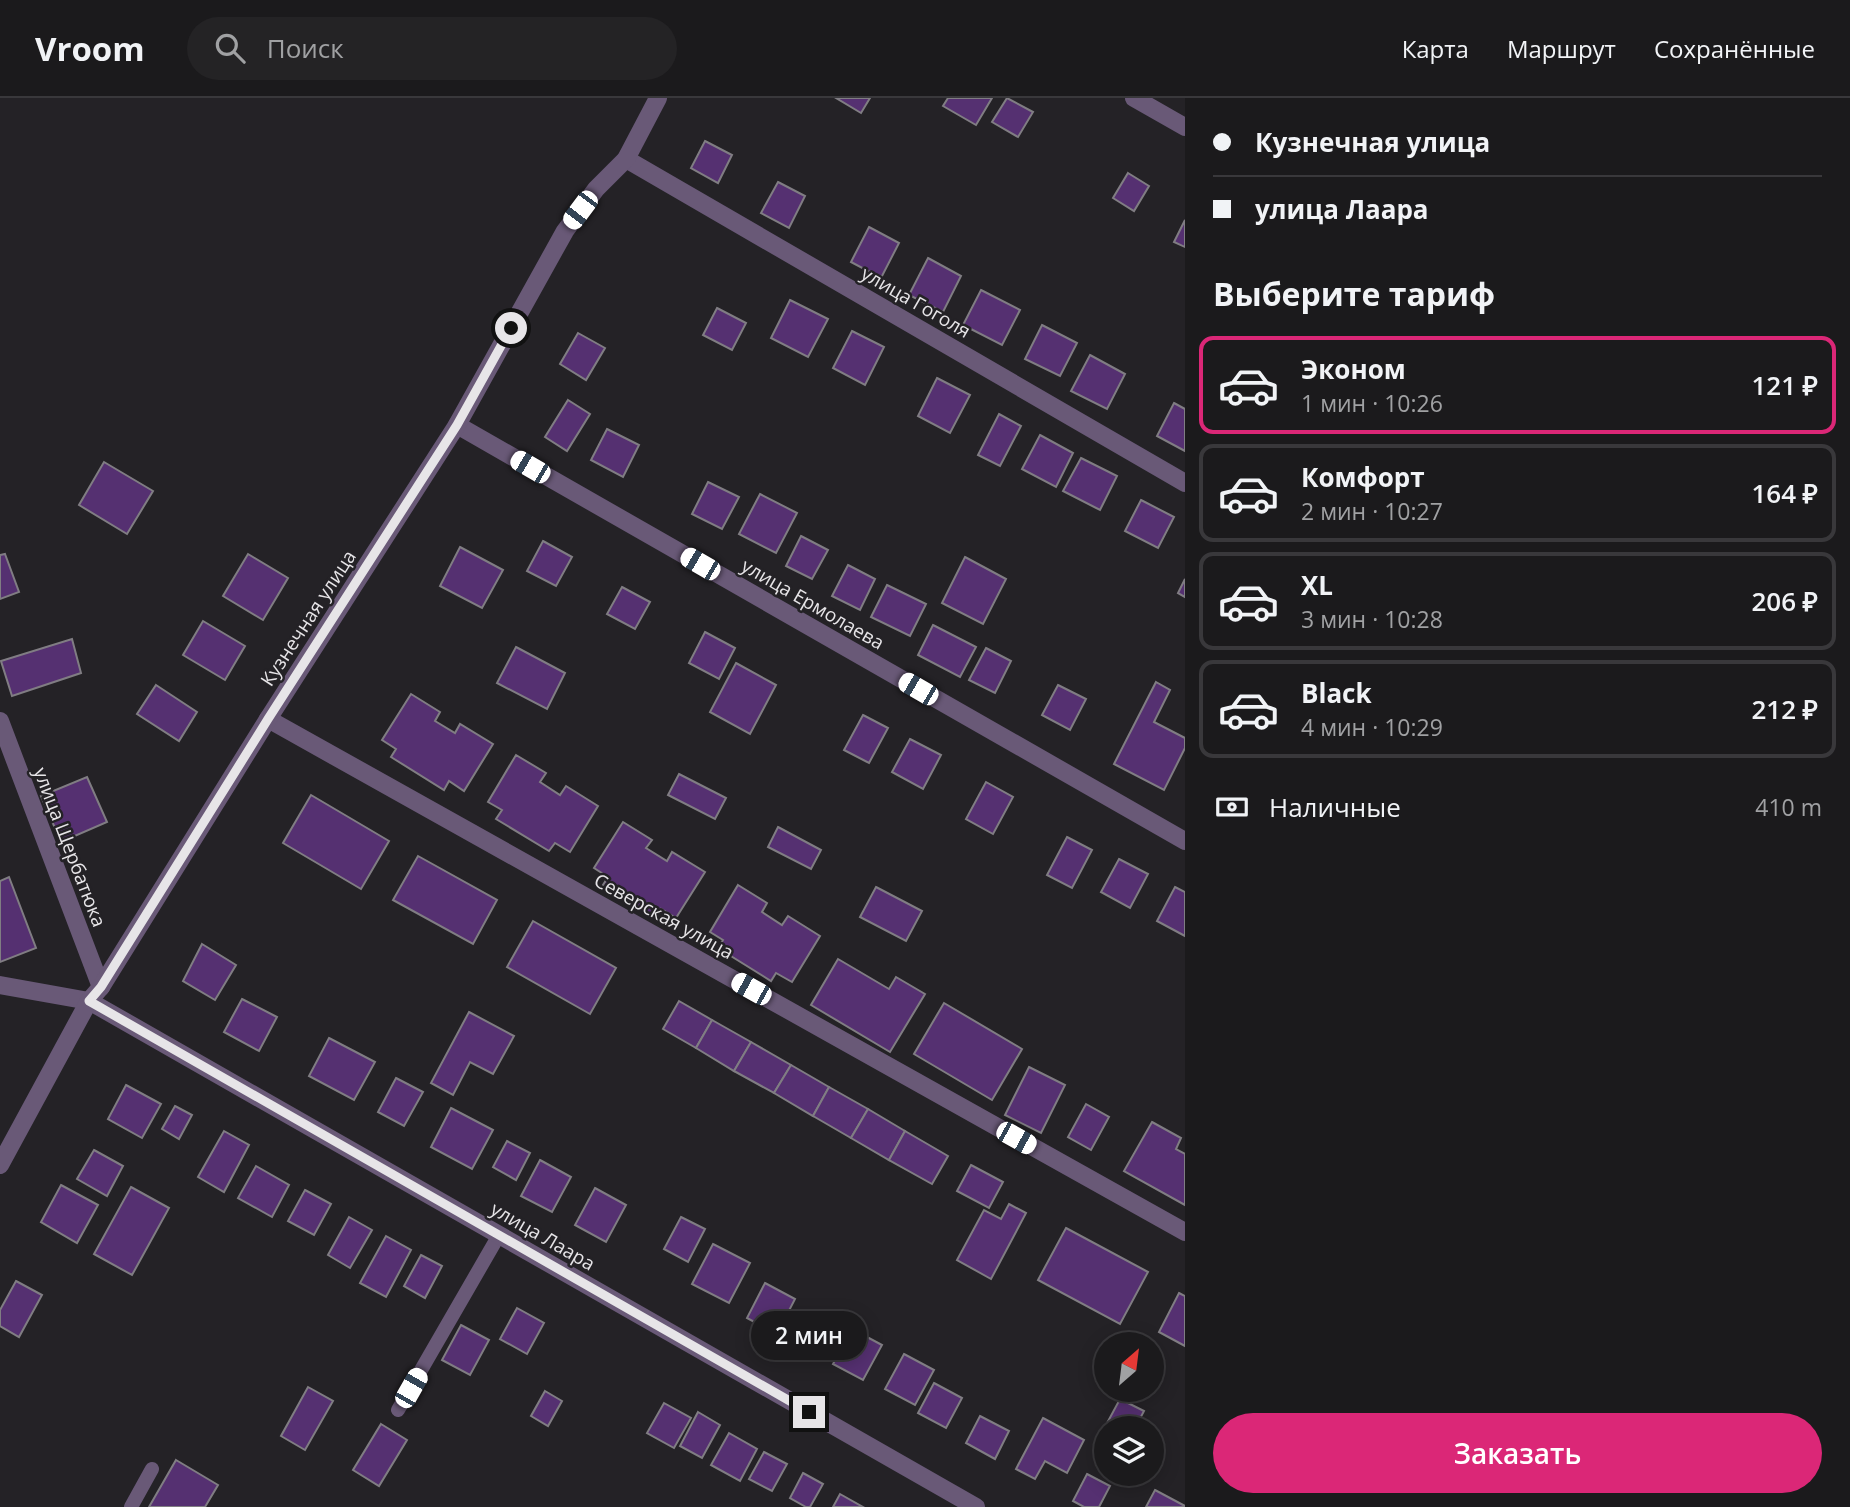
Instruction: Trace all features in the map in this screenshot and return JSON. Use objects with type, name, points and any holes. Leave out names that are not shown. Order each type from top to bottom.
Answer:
[{"type":"street","name":"Кузнечная улица","points":[[0,1165],[95,994],[457,425],[565,231],[596,189],[626,159],[658,98]]},
{"type":"street","points":[[1135,98],[1185,127]]},
{"type":"street","name":"улица Гоголя","points":[[626,159],[1185,482]]},
{"type":"street","name":"улица Ермолаева","points":[[457,425],[1185,841]]},
{"type":"street","name":"Северская улица","points":[[268,719],[1185,1233]]},
{"type":"street","name":"улица Щербатюка","points":[[0,721],[95,994]]},
{"type":"street","name":"улица Лаара","points":[[0,985],[95,994],[499,1235],[976,1507]]},
{"type":"lane","points":[[398,1410],[499,1235]]},
{"type":"lane","points":[[131,1507],[152,1469]]},
{"type":"building","points":[[836,98],[870,98],[861,113]]},
{"type":"building","points":[[948,98],[992,98],[976,125],[943,106]]},
{"type":"building","points":[[1007,98],[1033,112],[1018,137],[992,122]]},
{"type":"building","points":[[705,141],[732,155],[718,183],[691,168]]},
{"type":"building","points":[[1128,173],[1149,186],[1134,211],[1113,198]]},
{"type":"building","points":[[778,182],[805,196],[789,228],[761,213]]},
{"type":"building","points":[[1185,220],[1185,247],[1174,242]]},
{"type":"building","points":[[869,227],[899,243],[881,278],[851,262]]},
{"type":"building","points":[[928,258],[961,276],[943,312],[909,295]]},
{"type":"building","points":[[981,290],[1020,310],[1002,345],[963,325]]},
{"type":"building","points":[[790,300],[828,319],[808,357],[771,338]]},
{"type":"building","points":[[717,308],[746,323],[732,350],[703,335]]},
{"type":"building","points":[[1042,325],[1077,343],[1060,376],[1025,359]]},
{"type":"building","points":[[852,331],[884,347],[865,385],[833,368]]},
{"type":"building","points":[[578,333],[605,348],[586,380],[560,364]]},
{"type":"building","points":[[1090,355],[1125,374],[1107,409],[1071,391]]},
{"type":"building","points":[[937,378],[970,395],[950,433],[918,416]]},
{"type":"building","points":[[568,400],[590,414],[567,451],[545,437]]},
{"type":"building","points":[[1174,403],[1185,409],[1185,451],[1157,436]]},
{"type":"building","points":[[999,414],[1021,426],[1000,466],[978,455]]},
{"type":"building","points":[[607,429],[639,445],[623,477],[591,460]]},
{"type":"building","points":[[1040,435],[1073,453],[1056,487],[1022,469]]},
{"type":"building","points":[[1081,458],[1117,476],[1100,510],[1063,491]]},
{"type":"building","points":[[104,462],[153,491],[127,534],[79,505]]},
{"type":"building","points":[[708,482],[739,497],[722,529],[692,514]]},
{"type":"building","points":[[760,494],[797,513],[776,553],[739,534]]},
{"type":"building","points":[[1141,500],[1174,517],[1158,548],[1125,531]]},
{"type":"building","points":[[801,536],[828,550],[812,579],[786,566]]},
{"type":"building","points":[[543,541],[572,557],[556,586],[527,571]]},
{"type":"building","points":[[460,547],[503,570],[482,608],[440,586]]},
{"type":"building","points":[[5,554],[19,592],[0,599],[0,555]]},
{"type":"building","points":[[248,554],[288,578],[263,620],[223,596]]},
{"type":"building","points":[[965,557],[1006,579],[983,624],[942,603]]},
{"type":"building","points":[[848,565],[875,579],[860,610],[832,596]]},
{"type":"building","points":[[1185,579],[1185,597],[1178,593]]},
{"type":"building","points":[[887,585],[926,604],[910,636],[871,617]]},
{"type":"building","points":[[622,587],[650,602],[635,629],[607,614]]},
{"type":"building","points":[[203,621],[245,646],[225,680],[183,655]]},
{"type":"building","points":[[933,625],[976,647],[960,677],[918,655]]},
{"type":"building","points":[[705,632],[735,648],[719,679],[689,663]]},
{"type":"building","points":[[72,639],[81,673],[12,696],[1,661]]},
{"type":"building","points":[[516,647],[565,673],[547,709],[497,683]]},
{"type":"building","points":[[986,648],[1011,661],[995,693],[969,680]]},
{"type":"building","points":[[736,663],[776,685],[750,734],[710,712]]},
{"type":"building","points":[[1156,682],[1170,690],[1154,722],[1185,738],[1185,748],[1164,790],[1114,764]]},
{"type":"building","points":[[156,685],[197,712],[179,741],[137,714]]},
{"type":"building","points":[[1058,685],[1086,699],[1070,730],[1042,715]]},
{"type":"building","points":[[411,694],[440,712],[435,721],[455,733],[460,724],[493,744],[464,791],[449,781],[444,790],[391,757],[396,749],[382,740]]},
{"type":"building","points":[[863,715],[888,728],[869,763],[844,750]]},
{"type":"building","points":[[910,739],[941,755],[923,789],[892,772]]},
{"type":"building","points":[[516,755],[546,773],[540,782],[560,795],[566,786],[598,806],[570,852],[555,843],[549,851],[496,819],[502,810],[488,802]]},
{"type":"building","points":[[679,774],[726,798],[715,819],[668,795]]},
{"type":"building","points":[[87,777],[107,822],[61,842],[41,796]]},
{"type":"building","points":[[986,782],[1013,797],[993,834],[966,819]]},
{"type":"building","points":[[311,795],[389,841],[361,889],[283,843]]},
{"type":"building","points":[[623,822],[652,840],[646,848],[667,861],[672,852],[705,872],[676,918],[661,909],[656,918],[603,885],[608,877],[594,868]]},
{"type":"building","points":[[778,827],[821,850],[811,869],[768,847]]},
{"type":"building","points":[[1067,837],[1092,850],[1072,888],[1047,875]]},
{"type":"building","points":[[418,856],[497,900],[473,944],[393,900]]},
{"type":"building","points":[[1119,859],[1148,874],[1130,908],[1101,892]]},
{"type":"building","points":[[9,877],[36,948],[0,962],[0,881]]},
{"type":"building","points":[[738,885],[767,903],[762,912],[782,925],[788,916],[820,936],[792,982],[776,973],[771,981],[718,948],[723,940],[710,932]]},
{"type":"building","points":[[876,887],[922,911],[906,941],[860,917]]},
{"type":"building","points":[[1175,887],[1185,892],[1185,936],[1157,921]]},
{"type":"building","points":[[533,921],[616,968],[590,1014],[507,967]]},
{"type":"building","points":[[202,944],[236,965],[215,1000],[183,981]]},
{"type":"building","points":[[838,959],[889,989],[896,977],[925,994],[890,1052],[811,1005]]},
{"type":"building","points":[[242,999],[277,1017],[259,1051],[224,1032]]},
{"type":"building","points":[[679,1001],[712,1020],[696,1048],[663,1029]]},
{"type":"building","points":[[944,1003],[1022,1049],[992,1100],[914,1054]]},
{"type":"building","points":[[469,1012],[514,1036],[493,1074],[470,1062],[453,1095],[431,1083]]},
{"type":"building","points":[[712,1020],[751,1042],[734,1071],[696,1048]]},
{"type":"building","points":[[329,1038],[375,1062],[354,1100],[309,1076]]},
{"type":"building","points":[[751,1042],[791,1065],[774,1093],[734,1071]]},
{"type":"building","points":[[791,1065],[829,1087],[813,1116],[774,1093]]},
{"type":"building","points":[[1029,1067],[1065,1085],[1041,1133],[1005,1115]]},
{"type":"building","points":[[396,1078],[423,1092],[404,1126],[378,1112]]},
{"type":"building","points":[[126,1085],[161,1104],[142,1138],[108,1119]]},
{"type":"building","points":[[829,1087],[868,1109],[851,1138],[813,1116]]},
{"type":"building","points":[[1086,1104],[1109,1117],[1091,1150],[1068,1137]]},
{"type":"building","points":[[175,1106],[192,1115],[179,1139],[162,1129]]},
{"type":"building","points":[[451,1108],[493,1130],[472,1169],[431,1147]]},
{"type":"building","points":[[868,1109],[905,1131],[889,1160],[851,1138]]},
{"type":"building","points":[[1152,1122],[1181,1138],[1176,1149],[1185,1154],[1185,1205],[1124,1171]]},
{"type":"building","points":[[224,1131],[249,1145],[224,1192],[198,1177]]},
{"type":"building","points":[[905,1131],[948,1156],[932,1184],[889,1160]]},
{"type":"building","points":[[507,1141],[530,1153],[516,1180],[493,1167]]},
{"type":"building","points":[[94,1150],[123,1166],[107,1196],[77,1179]]},
{"type":"building","points":[[540,1160],[571,1177],[552,1212],[521,1196]]},
{"type":"building","points":[[971,1165],[1003,1182],[989,1208],[957,1191]]},
{"type":"building","points":[[256,1166],[289,1185],[272,1217],[238,1198]]},
{"type":"building","points":[[61,1185],[98,1205],[77,1243],[41,1222]]},
{"type":"building","points":[[131,1187],[169,1208],[132,1275],[94,1254]]},
{"type":"building","points":[[595,1188],[626,1205],[606,1242],[575,1225]]},
{"type":"building","points":[[305,1190],[331,1204],[314,1235],[288,1221]]},
{"type":"building","points":[[1009,1204],[1026,1213],[991,1279],[957,1260],[984,1210],[1001,1219]]},
{"type":"building","points":[[349,1217],[372,1230],[350,1268],[328,1255]]},
{"type":"building","points":[[681,1217],[705,1229],[688,1262],[664,1249]]},
{"type":"building","points":[[1066,1228],[1148,1272],[1120,1324],[1038,1280]]},
{"type":"building","points":[[386,1236],[411,1250],[386,1297],[360,1283]]},
{"type":"building","points":[[713,1244],[750,1263],[729,1303],[692,1284]]},
{"type":"building","points":[[421,1255],[442,1266],[425,1298],[404,1286]]},
{"type":"building","points":[[16,1281],[42,1295],[19,1337],[0,1326],[0,1310]]},
{"type":"building","points":[[765,1283],[795,1299],[777,1334],[747,1318]]},
{"type":"building","points":[[1179,1293],[1185,1296],[1185,1346],[1164,1335],[1164,1332],[1159,1332]]},
{"type":"building","points":[[517,1308],[544,1323],[527,1354],[500,1339]]},
{"type":"building","points":[[461,1325],[489,1340],[470,1375],[442,1360]]},
{"type":"building","points":[[852,1329],[882,1345],[863,1380],[833,1364]]},
{"type":"building","points":[[904,1354],[934,1370],[915,1405],[885,1389]]},
{"type":"building","points":[[934,1383],[962,1398],[946,1428],[918,1413]]},
{"type":"building","points":[[308,1387],[333,1401],[305,1450],[281,1436]]},
{"type":"building","points":[[545,1391],[562,1401],[548,1426],[531,1416]]},
{"type":"building","points":[[1118,1402],[1126,1402],[1144,1411],[1141,1416],[1111,1416]]},
{"type":"building","points":[[664,1403],[691,1418],[674,1448],[647,1433]]},
{"type":"building","points":[[698,1412],[720,1425],[702,1458],[680,1446]]},
{"type":"building","points":[[980,1416],[1009,1431],[995,1459],[966,1443]]},
{"type":"building","points":[[1043,1418],[1084,1440],[1067,1473],[1045,1461],[1035,1479],[1016,1469]]},
{"type":"building","points":[[381,1424],[407,1440],[379,1486],[353,1470]]},
{"type":"building","points":[[729,1433],[757,1449],[740,1481],[711,1465]]},
{"type":"building","points":[[764,1452],[787,1464],[772,1491],[749,1479]]},
{"type":"building","points":[[176,1460],[218,1485],[205,1507],[149,1507]]},
{"type":"building","points":[[803,1473],[823,1484],[810,1507],[790,1498]]},
{"type":"building","points":[[1087,1474],[1094,1478],[1094,1486],[1110,1486],[1099,1507],[1084,1507],[1073,1501]]},
{"type":"building","points":[[1155,1490],[1185,1506],[1185,1507],[1146,1507]]},
{"type":"building","points":[[840,1494],[863,1507],[833,1507]]},
{"type":"route","points":[[511,328],[457,425],[268,719],[101,987],[89,1001],[809,1412]]}]
